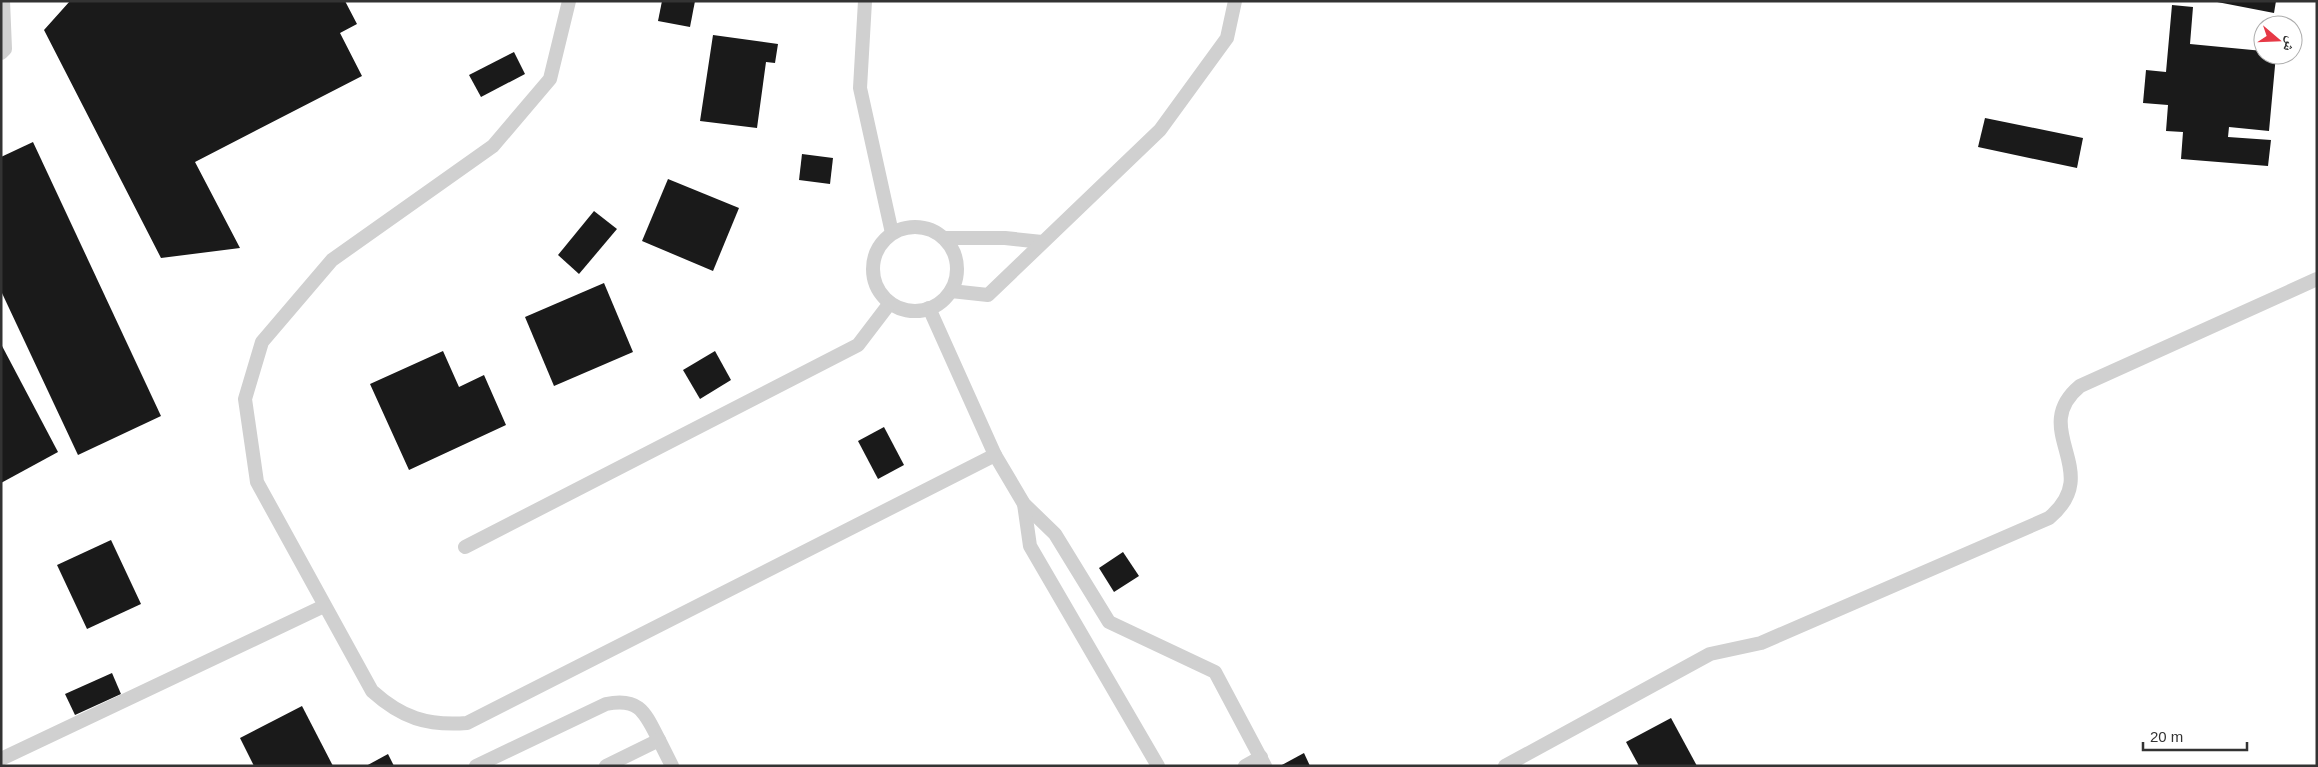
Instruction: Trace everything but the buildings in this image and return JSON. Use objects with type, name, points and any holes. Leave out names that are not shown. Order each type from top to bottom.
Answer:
[{"type":"lane","points":[[1,53],[5,49],[2,1]]},
{"type":"lane","points":[[569,1],[550,79],[492,146],[332,260],[262,342],[245,400],[257,482],[372,691],[389,706],[414,719],[442,725],[467,723],[995,455]]},
{"type":"lane","points":[[865,1],[860,88],[892,233]]},
{"type":"lane","points":[[951,291],[988,295],[1160,130],[1226,38],[1235,1]]},
{"type":"lane","points":[[919,226],[933,230],[944,238],[953,250],[957,263],[956,278],[951,291],[941,302],[916,312],[902,310],[880,294],[874,281],[872,267],[875,254],[882,242],[892,233],[905,227],[919,226]]},
{"type":"lane","points":[[944,238],[1005,238],[1042,242]]},
{"type":"lane","points":[[1505,766],[1710,654],[1761,643],[2049,518],[2060,509],[2068,497],[2072,484],[2071,471],[2061,436],[2060,420],[2069,395],[2080,386],[2317,279]]},
{"type":"lane","points":[[465,547],[858,346],[890,303]]},
{"type":"lane","points":[[929,308],[995,455],[1024,504],[1055,534],[1109,622],[1215,672],[1263,761],[1245,766]]},
{"type":"lane","points":[[1024,504],[1030,546],[1158,766]]},
{"type":"lane","points":[[1,759],[324,606]]},
{"type":"lane","points":[[476,766],[606,704],[618,702],[630,703],[640,707],[672,766]]},
{"type":"lane","points":[[606,766],[659,740]]}]
